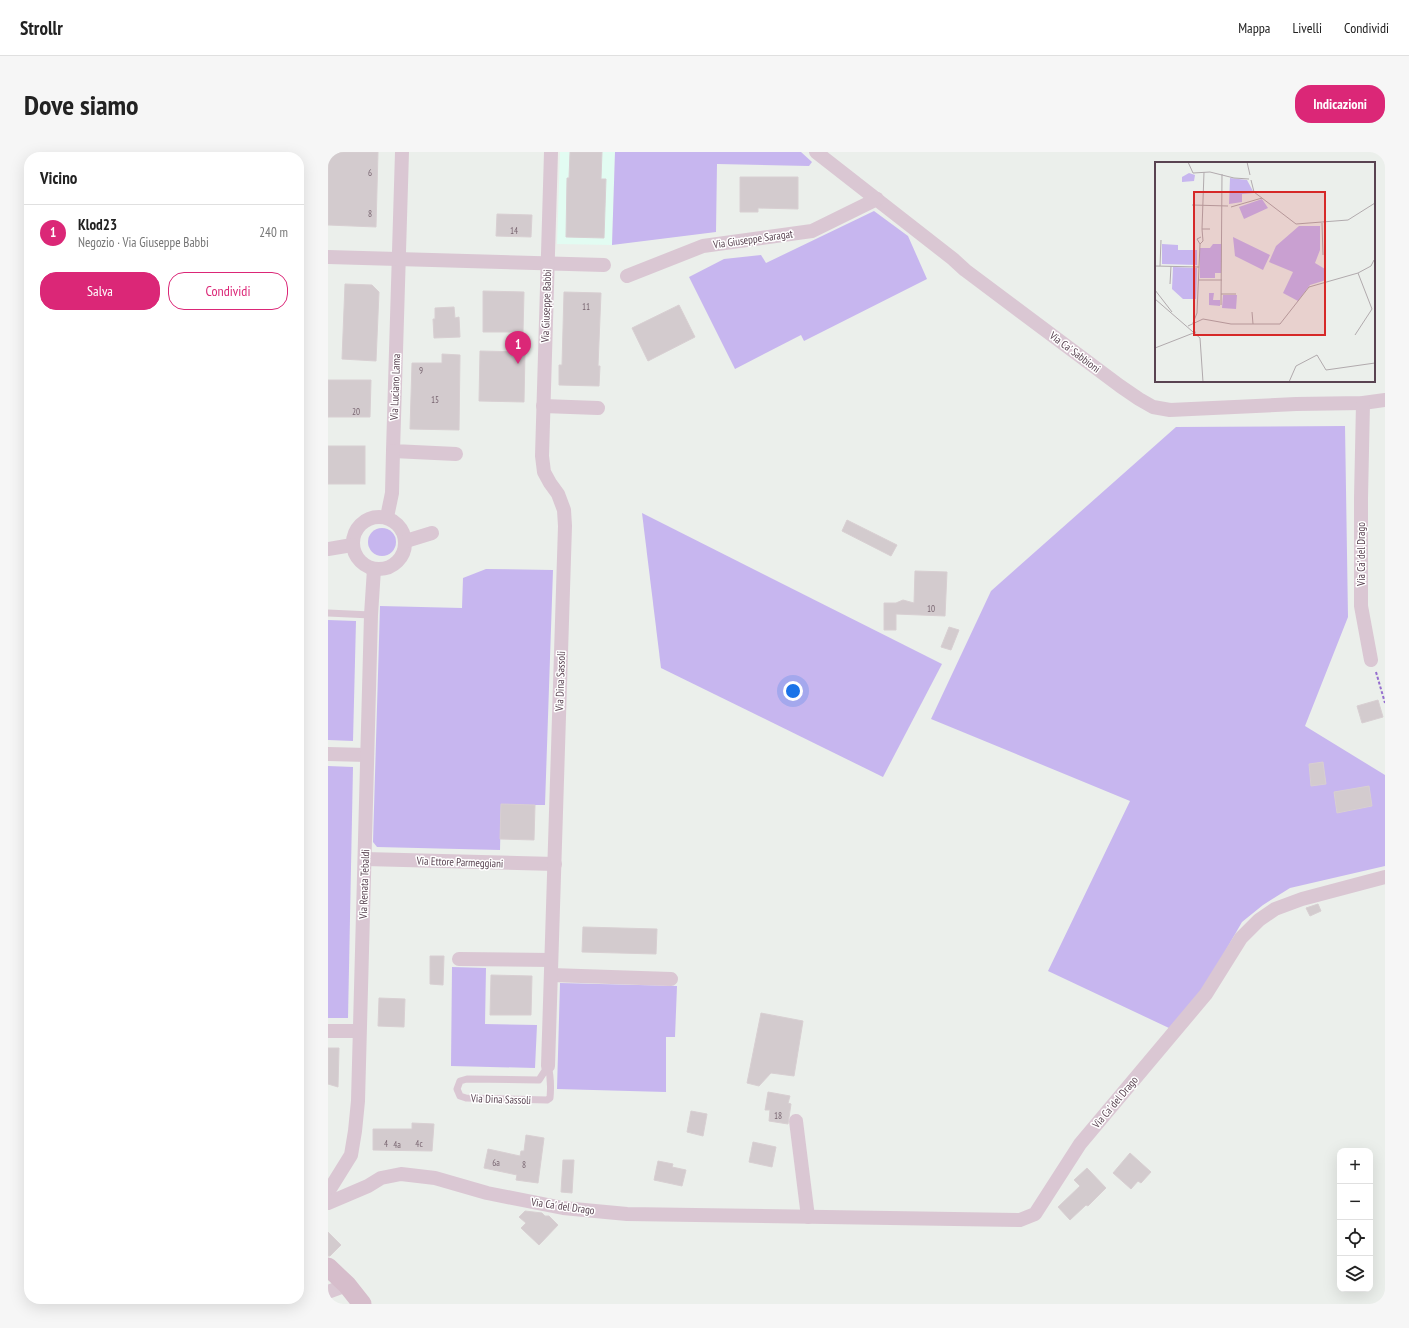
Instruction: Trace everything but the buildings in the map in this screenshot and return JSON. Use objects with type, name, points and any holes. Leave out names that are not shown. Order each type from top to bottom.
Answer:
[{"type":"street","name":"Via Luciano Lama","points":[[387,517],[392,493],[402,152]]},
{"type":"street","name":"Via Giuseppe Babbi","points":[[543,406],[551,152]]},
{"type":"street","name":"Via Ca' Sabbioni","points":[[816,152],[954,259],[965,270],[1120,386],[1153,407],[1170,410],[1296,404],[1363,403],[1385,400]]},
{"type":"street","name":"Via Giuseppe Saragat","points":[[627,276],[702,246],[812,231],[876,199]]},
{"type":"street","points":[[328,257],[604,265]]},
{"type":"street","name":"Via Ca' del Drago","points":[[1363,403],[1360,498],[1360,606],[1370,660]]},
{"type":"street","points":[[543,406],[598,408]]},
{"type":"street","name":"Via Dina Sassoli","points":[[543,406],[542,456],[544,472],[550,484],[558,494],[564,510],[565,526],[548,1066]]},
{"type":"street","points":[[393,451],[456,454]]},
{"type":"street","points":[[377,516],[387,517],[400,526],[406,541],[405,550],[400,559],[393,566],[384,569],[374,569],[363,564],[356,556],[352,545],[353,535],[358,526],[367,519],[377,516]]},
{"type":"street","points":[[406,541],[432,533]]},
{"type":"street","points":[[328,549],[352,545]]},
{"type":"street","name":"Via Renata Tebaldi","points":[[328,1192],[351,1155],[357,1108],[371,615],[374,569]]},
{"type":"street","points":[[328,754],[367,755]]},
{"type":"street","name":"Via Ettore Parmeggiani","points":[[365,859],[555,864]]},
{"type":"street","name":"Via Ca' del Drago","points":[[328,1203],[368,1186],[380,1178],[401,1174],[435,1178],[487,1193],[563,1208],[626,1214],[1020,1220],[1035,1214],[1080,1144],[1206,994],[1241,938],[1259,920],[1275,909],[1302,898],[1385,877]]},
{"type":"street","points":[[459,959],[551,960]]},
{"type":"street","points":[[551,975],[670,979]]},
{"type":"street","points":[[328,1030],[360,1031]]},
{"type":"street","points":[[796,1121],[808,1217]]},
{"type":"street","points":[[328,1267],[347,1285],[362,1304]]},
{"type":"street","points":[[328,1292],[347,1285]]},
{"type":"lane","points":[[328,614],[371,615]]},
{"type":"lane","name":"Via Dina Sassoli","points":[[548,1066],[551,1075],[551,1092],[550,1098],[547,1100],[466,1098],[460,1096],[457,1089],[460,1080],[467,1078],[539,1080],[548,1066]]},
{"type":"path","points":[[1370,660],[1378,675],[1385,703]]},
{"type":"shaded area","points":[[560,152],[615,152],[612,245],[557,244]]},
{"type":"shaded area","points":[[615,152],[801,152],[812,162],[809,166],[717,164],[716,232],[612,245]]},
{"type":"shaded area","points":[[874,211],[908,236],[927,279],[804,341],[801,335],[735,369],[689,277],[724,259],[761,255],[766,263]]},
{"type":"shaded area","points":[[1345,426],[1348,617],[1305,726],[1385,775],[1385,866],[1290,888],[1263,905],[1242,922],[1204,988],[1169,1028],[1048,971],[1130,801],[931,719],[991,591],[1176,427]]},
{"type":"shaded area","points":[[642,513],[942,664],[883,777],[661,668]]},
{"type":"shaded area","points":[[382,528],[392,532],[396,542],[392,552],[382,556],[372,552],[368,542],[372,532]]},
{"type":"shaded area","points":[[486,569],[553,570],[545,805],[501,805],[500,850],[377,847],[373,842],[380,606],[462,608],[463,578]]},
{"type":"shaded area","points":[[328,620],[356,621],[353,741],[328,740]]},
{"type":"shaded area","points":[[328,766],[353,767],[348,1018],[328,1018]]},
{"type":"shaded area","points":[[452,967],[486,968],[485,1024],[537,1025],[535,1068],[451,1066]]},
{"type":"shaded area","points":[[560,983],[677,986],[675,1037],[666,1037],[666,1092],[557,1089]]},
{"type":"place","name":"Klod23","points":[[518,364]]}]
